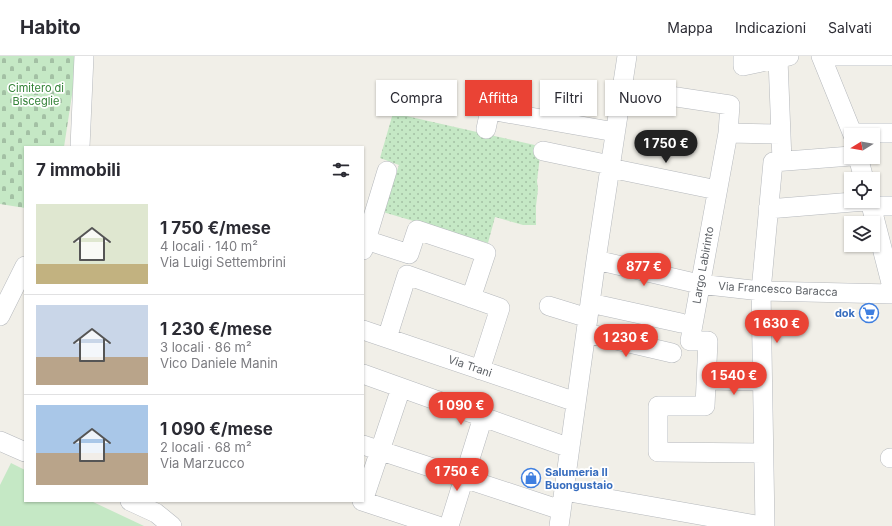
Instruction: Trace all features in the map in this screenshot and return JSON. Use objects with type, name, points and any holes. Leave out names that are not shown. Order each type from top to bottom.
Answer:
[{"type":"street","points":[[80,146],[84,56]]},
{"type":"street","points":[[372,448],[464,478],[560,518],[615,132],[630,90],[627,56]]},
{"type":"street","points":[[851,128],[821,56],[892,56]]},
{"type":"street","points":[[564,491],[763,526],[761,291],[768,209],[781,134],[783,58],[743,61]]},
{"type":"street","name":"Largo Labirinto","points":[[676,97],[730,105],[728,132],[699,284],[690,341],[708,341],[705,406],[658,406],[658,452],[763,453]]},
{"type":"street","points":[[486,128],[490,110],[615,132]]},
{"type":"street","points":[[728,132],[781,134]]},
{"type":"street","points":[[880,133],[892,133]]},
{"type":"street","points":[[543,151],[717,190]]},
{"type":"street","points":[[777,161],[844,156]]},
{"type":"street","points":[[387,171],[365,245],[409,254],[417,230],[486,253],[471,298]]},
{"type":"street","points":[[768,209],[844,204]]},
{"type":"street","points":[[880,204],[892,206]]},
{"type":"street","points":[[870,208],[892,287]]},
{"type":"street","name":"Via Francesco Baracca","points":[[596,260],[699,284],[761,291],[892,294]]},
{"type":"street","points":[[0,316],[24,268]]},
{"type":"street","points":[[387,338],[407,275],[500,308],[480,370]]},
{"type":"street","points":[[549,306],[588,318],[672,353]]},
{"type":"street","points":[[588,318],[681,323]]},
{"type":"street","name":"Via Trani","points":[[364,330],[576,402]]},
{"type":"street","points":[[364,374],[570,448]]},
{"type":"street","points":[[707,380],[762,381]]},
{"type":"street","points":[[364,495],[372,448],[401,388]]},
{"type":"street","points":[[449,526],[483,417]]},
{"type":"street","points":[[0,441],[24,452]]},
{"type":"street","points":[[364,501],[438,526]]},
{"type":"street","points":[[132,502],[156,513],[172,526]]},
{"type":"green space","name":"Cimitero di Bisceglie","points":[[0,56],[78,56],[64,146],[24,146],[24,208],[0,204]]},
{"type":"green space","points":[[392,116],[406,116],[539,146],[540,156],[537,181],[536,225],[523,225],[495,217],[488,243],[383,212],[399,165],[380,158]]},
{"type":"green space","points":[[11,463],[24,470],[24,502],[93,502],[144,526],[0,526],[0,485]]},
{"type":"place","name":"dok","points":[[869,313]]},
{"type":"place","name":"Salumeria Il Buongustaio","points":[[531,478]]}]
